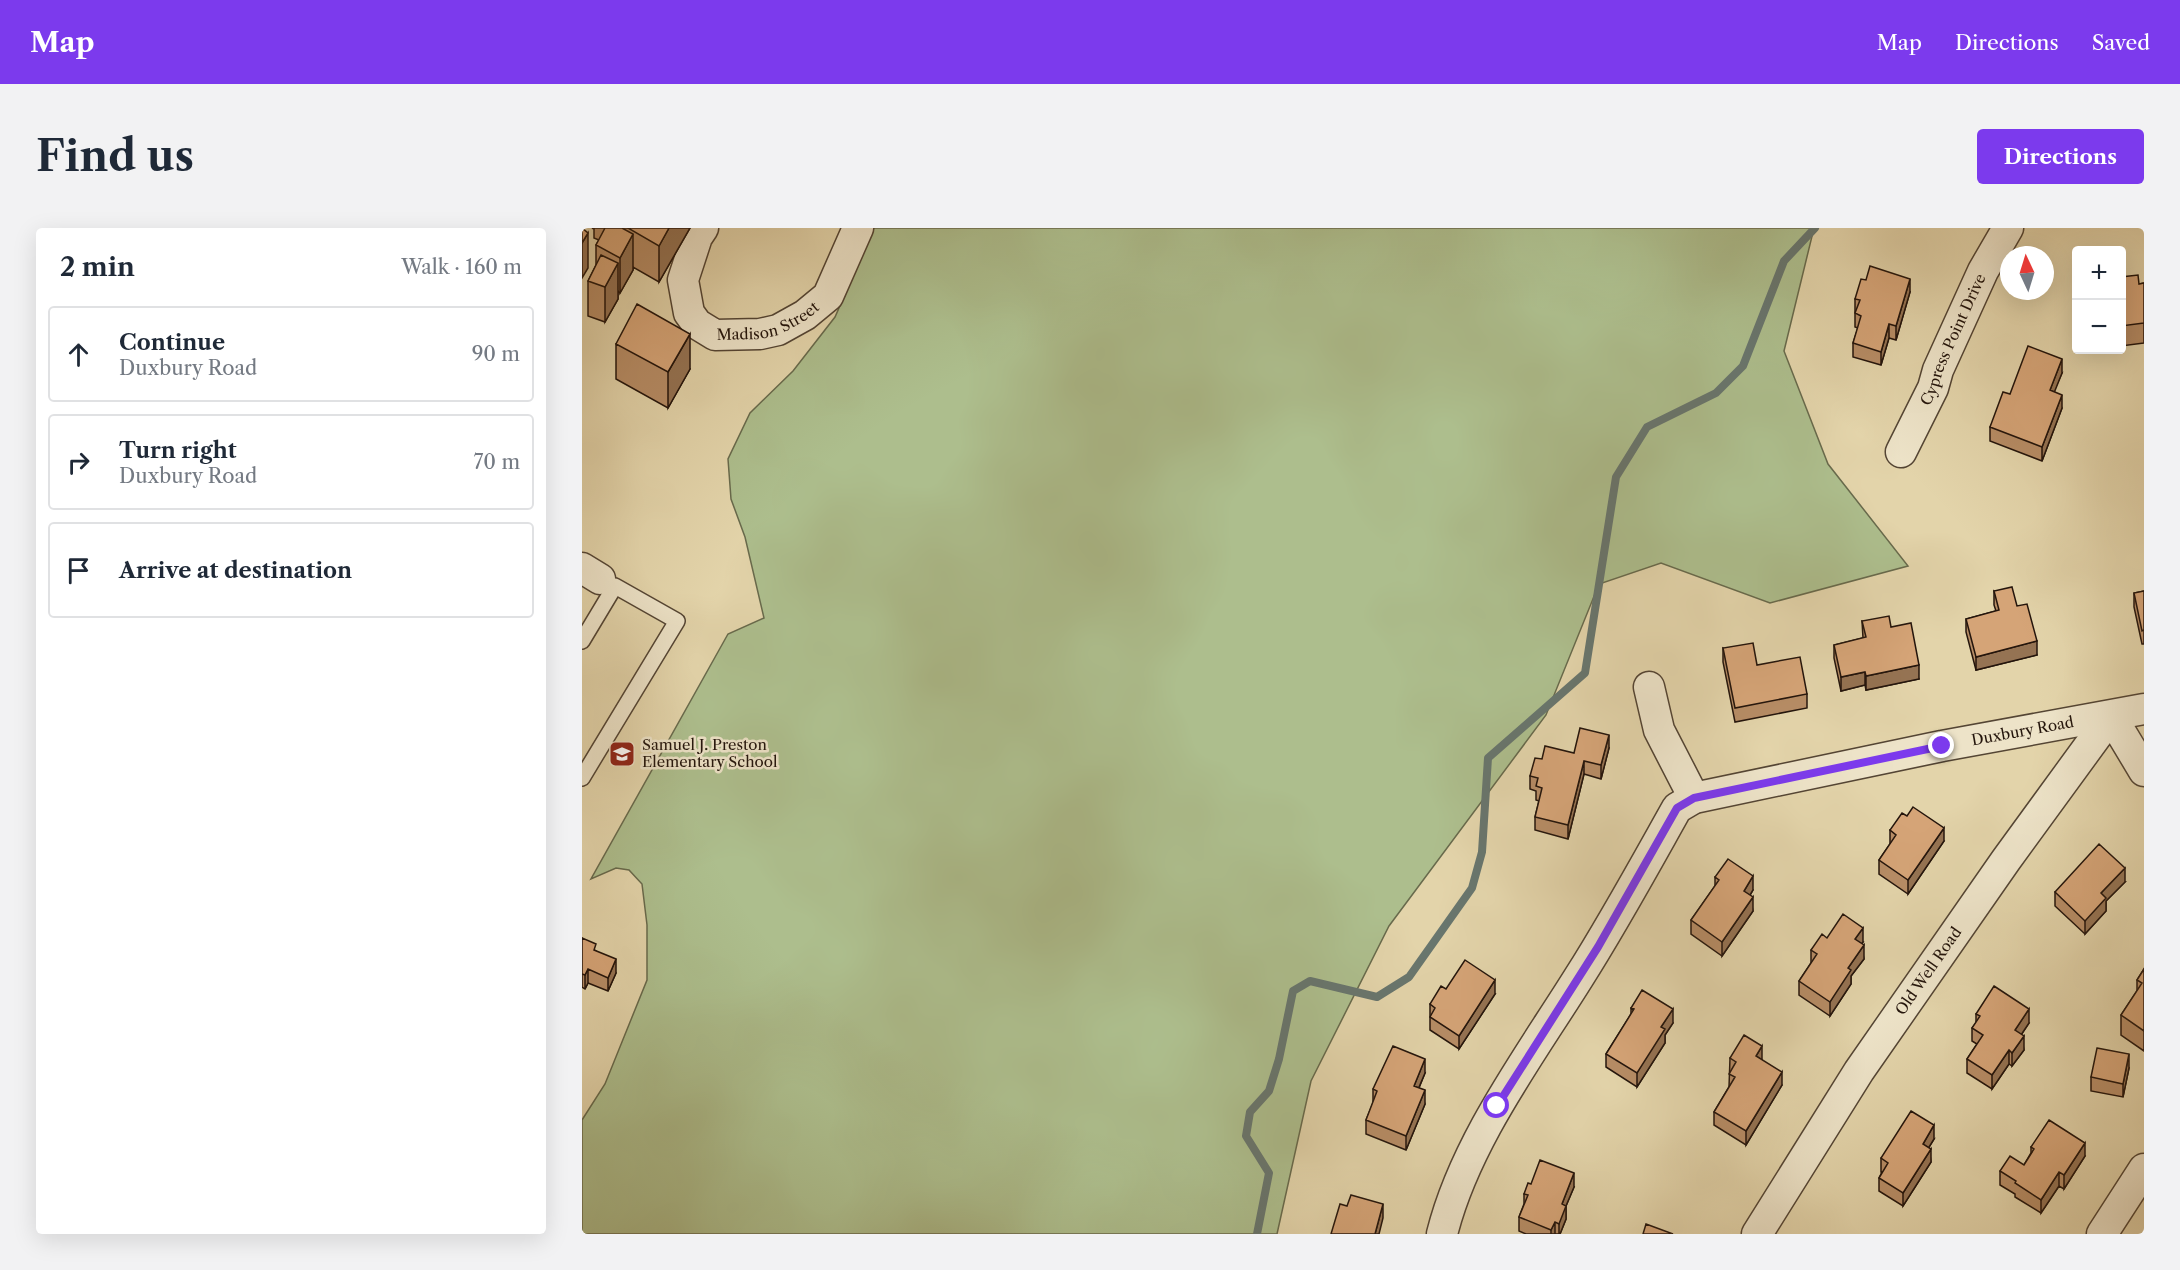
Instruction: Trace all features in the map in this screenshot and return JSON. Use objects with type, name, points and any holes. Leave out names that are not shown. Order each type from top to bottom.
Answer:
[{"type":"street","name":"Madison Street","points":[[703,228],[697,237],[683,280],[689,313],[697,324],[715,335],[760,334],[778,330],[805,315],[828,296],[858,228]]},
{"type":"street","name":"Cypress Point Drive","points":[[1901,452],[1933,388],[1938,370],[1983,271],[2008,228]]},
{"type":"street","points":[[1649,687],[1659,730],[1694,798]]},
{"type":"street","name":"Duxbury Road","points":[[1442,1234],[1465,1169],[1497,1106],[1598,947],[1677,808],[1694,798],[1942,746],[2144,709]]},
{"type":"street","points":[[2111,716],[2144,771]]},
{"type":"street","name":"Old Well Road","points":[[1757,1234],[1858,1071],[2006,860],[2111,716]]},
{"type":"street","points":[[2102,1234],[2144,1169]]},
{"type":"lane","points":[[582,641],[599,578],[677,621],[582,778]]},
{"type":"green space","points":[[874,228],[1814,228],[1784,351],[1828,464],[1908,566],[1770,603],[1661,563],[1599,584],[1546,715],[1389,926],[1311,1081],[1277,1234],[582,1234],[582,1120],[605,1084],[647,980],[647,925],[642,884],[629,870],[616,868],[591,879],[728,634],[764,618],[745,537],[731,499],[728,459],[750,413],[793,371],[835,317]]},
{"type":"building","points":[[582,228],[588,233],[582,243]]},
{"type":"building","points":[[605,228],[622,228],[633,234],[620,258],[596,245]]},
{"type":"building","points":[[628,228],[669,228],[659,246]]},
{"type":"building","points":[[601,255],[618,263],[605,287],[588,281]]},
{"type":"building","points":[[1870,266],[1910,279],[1896,326],[1889,324],[1881,352],[1853,343],[1861,316],[1855,313],[1860,300],[1855,299],[1861,279],[1866,280]]},
{"type":"building","points":[[2138,275],[2139,284],[2144,283],[2144,323],[2126,325],[2126,276]]},
{"type":"building","points":[[637,304],[690,334],[668,372],[616,344]]},
{"type":"building","points":[[2028,346],[2062,359],[2050,390],[2062,395],[2042,447],[1990,427],[2003,392],[2010,394]]},
{"type":"building","points":[[2012,587],[2017,606],[2027,604],[2037,641],[1976,657],[1966,619],[1999,610],[1994,591]]},
{"type":"building","points":[[2144,591],[2144,630],[2142,631],[2134,593]]},
{"type":"building","points":[[1889,616],[1891,627],[1911,623],[1919,665],[1866,676],[1865,672],[1841,677],[1834,645],[1866,637],[1862,621]]},
{"type":"building","points":[[1753,643],[1757,665],[1800,657],[1807,694],[1735,708],[1723,648]]},
{"type":"building","points":[[1580,728],[1609,735],[1601,765],[1584,761],[1568,825],[1535,817],[1542,788],[1536,786],[1538,778],[1530,776],[1535,758],[1542,759],[1545,746],[1574,753]]},
{"type":"building","points":[[1913,807],[1944,828],[1908,880],[1879,860],[1896,835],[1890,830],[1902,813],[1907,816]]},
{"type":"building","points":[[2099,844],[2125,868],[2101,893],[2106,898],[2085,921],[2055,892]]},
{"type":"building","points":[[1728,859],[1753,876],[1744,891],[1753,897],[1722,942],[1691,920],[1719,880],[1715,877]]},
{"type":"building","points":[[1843,914],[1863,928],[1855,939],[1864,945],[1848,968],[1851,970],[1830,1002],[1799,981],[1817,954],[1811,950],[1822,934],[1827,938]]},
{"type":"building","points":[[582,938],[596,944],[594,950],[616,959],[608,978],[588,969],[585,975],[582,974]]},
{"type":"building","points":[[1465,960],[1495,980],[1459,1036],[1430,1017],[1435,1008],[1430,1004],[1441,986],[1446,989]]},
{"type":"building","points":[[2144,969],[2144,1031],[2121,1015],[2142,983],[2137,980]]},
{"type":"building","points":[[1994,986],[2029,1009],[2015,1030],[2024,1036],[2012,1053],[2009,1050],[1992,1075],[1967,1059],[1983,1035],[1972,1028],[1980,1016],[1976,1014]]},
{"type":"building","points":[[1642,990],[1673,1009],[1661,1027],[1665,1029],[1637,1073],[1606,1054],[1634,1009],[1631,1008]]},
{"type":"building","points":[[1744,1035],[1762,1046],[1756,1056],[1782,1072],[1746,1131],[1714,1112],[1735,1077],[1729,1074],[1736,1062],[1730,1058]]},
{"type":"building","points":[[1393,1046],[1425,1059],[1414,1086],[1425,1090],[1406,1136],[1366,1120],[1377,1091],[1373,1089]]},
{"type":"building","points":[[2097,1048],[2129,1054],[2123,1084],[2091,1077]]},
{"type":"building","points":[[1911,1111],[1934,1125],[1923,1144],[1931,1149],[1903,1193],[1879,1178],[1888,1163],[1881,1158]]},
{"type":"building","points":[[2049,1120],[2085,1143],[2064,1175],[2059,1172],[2041,1200],[2000,1171],[2010,1156],[2024,1165],[2034,1149],[2031,1147]]},
{"type":"building","points":[[1540,1160],[1574,1173],[1562,1204],[1566,1206],[1559,1224],[1555,1222],[1551,1230],[1519,1217],[1528,1195],[1524,1194],[1528,1183],[1531,1184]]},
{"type":"building","points":[[1351,1195],[1383,1204],[1375,1234],[1331,1234],[1340,1204],[1347,1206]]},
{"type":"building","points":[[1646,1224],[1673,1234],[1643,1234]]},
{"type":"waterway","points":[[1257,1234],[1269,1173],[1246,1136],[1250,1112],[1269,1091],[1279,1059],[1293,991],[1310,981],[1377,997],[1409,977],[1472,888],[1482,852],[1488,758],[1585,673],[1616,477],[1647,427],[1716,393],[1743,366],[1784,261],[1815,228]]},
{"type":"place","name":"Samuel J. Preston Elementary School","points":[[622,754]]},
{"type":"route","points":[[1497,1106],[1598,947],[1677,808],[1694,798],[1942,746]]}]
